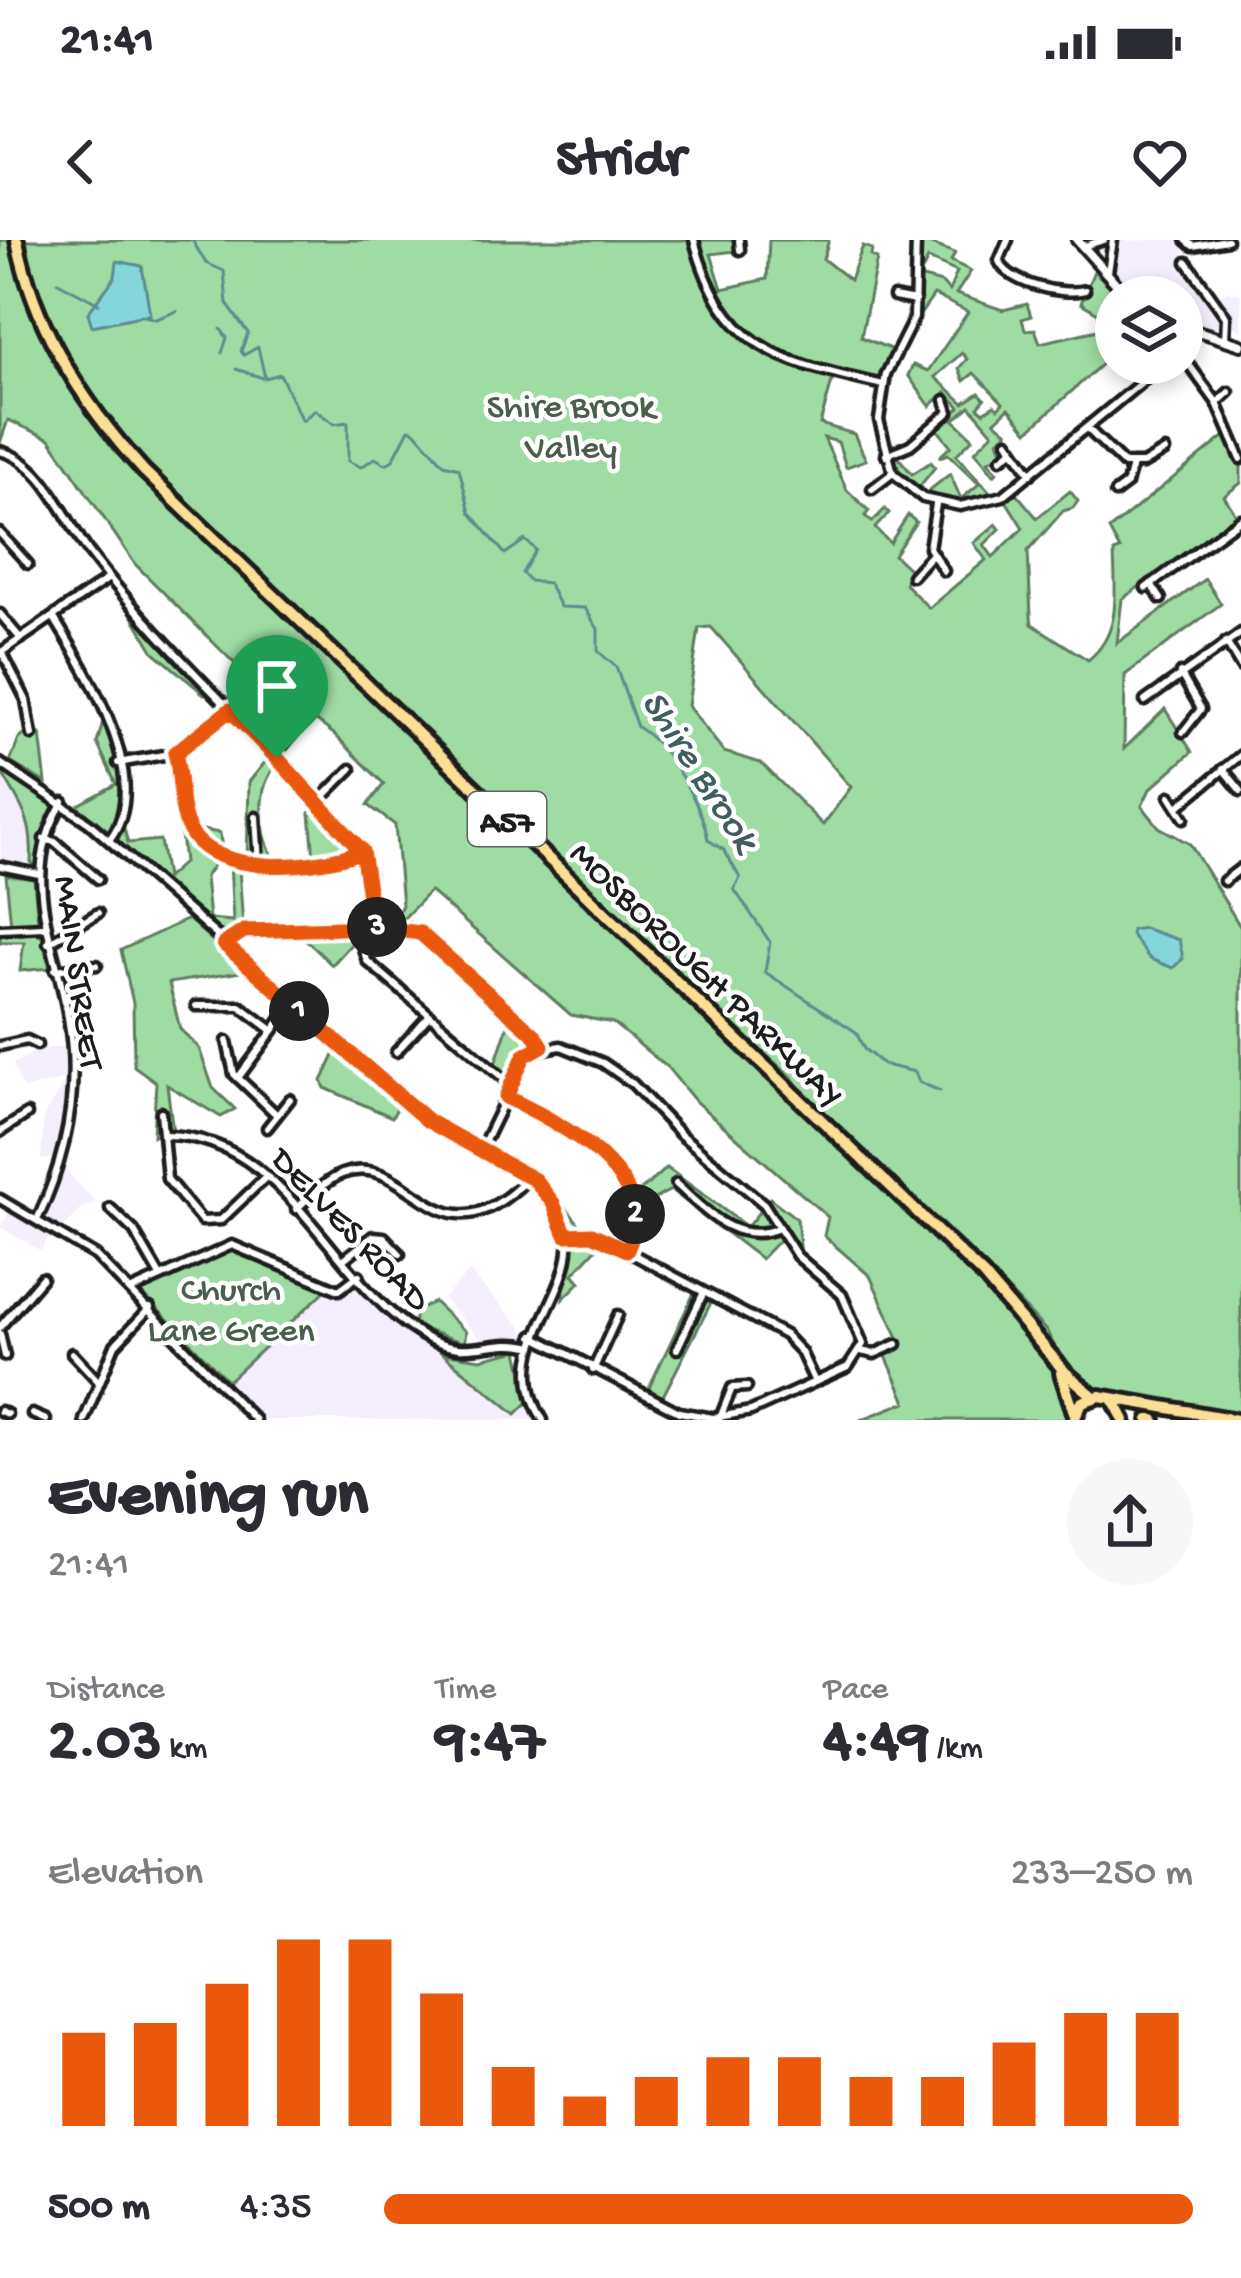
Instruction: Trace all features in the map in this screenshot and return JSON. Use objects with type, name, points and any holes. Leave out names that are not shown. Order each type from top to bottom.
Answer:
[{"type":"highway","name":"MOSBOROUGH PARKWAY","points":[[17,240],[34,299],[65,367],[144,471],[983,1275],[1055,1359],[1094,1396]]},
{"type":"highway","name":"MOSBOROUGH PARKWAY","points":[[1055,1359],[1074,1417]]},
{"type":"highway","points":[[1094,1396],[1237,1420]]},
{"type":"highway","name":"A57","points":[[1074,1417],[1094,1396]]},
{"type":"highway","points":[[1111,1399],[1124,1420]]},
{"type":"main road","points":[[1080,243],[1108,276]]},
{"type":"main road","points":[[1203,332],[1241,345]]},
{"type":"street","points":[[694,240],[713,297],[746,338],[789,361],[884,385]]},
{"type":"street","points":[[739,240],[740,250]]},
{"type":"street","points":[[916,240],[911,326],[884,385],[879,420],[893,473],[908,489],[936,504],[992,501],[1031,475],[1140,384]]},
{"type":"street","points":[[1008,240],[999,258],[1007,274],[1058,295],[1085,290]]},
{"type":"street","points":[[1080,243],[1109,240],[1108,276]]},
{"type":"street","points":[[1186,242],[1228,240]]},
{"type":"street","points":[[1187,262],[1226,317],[1225,340]]},
{"type":"street","points":[[894,297],[916,301]]},
{"type":"street","points":[[1203,382],[1241,459]]},
{"type":"street","points":[[1217,403],[1229,392]]},
{"type":"street","points":[[886,455],[910,446],[948,413],[945,400]]},
{"type":"street","points":[[1087,428],[1111,457],[1132,465],[1165,451]]},
{"type":"street","points":[[1008,441],[1031,475]]},
{"type":"street","points":[[0,451],[34,471],[109,578],[362,851],[374,927]]},
{"type":"street","points":[[1001,459],[1011,451]]},
{"type":"street","points":[[1115,493],[1127,484],[1132,465]]},
{"type":"street","points":[[872,489],[893,473]]},
{"type":"street","points":[[936,504],[929,529],[931,555],[939,567]]},
{"type":"street","points":[[1161,599],[1148,586],[1241,519]]},
{"type":"street","points":[[0,533],[28,564]]},
{"type":"street","points":[[912,576],[931,555]]},
{"type":"street","points":[[32,735],[26,700],[1,652],[109,578]]},
{"type":"street","points":[[0,614],[21,639]]},
{"type":"street","points":[[54,618],[107,706],[123,809],[109,840]]},
{"type":"street","points":[[1145,701],[1241,633]]},
{"type":"street","points":[[1226,642],[1241,667]]},
{"type":"street","points":[[1180,673],[1201,709]]},
{"type":"street","points":[[1201,709],[1213,710]]},
{"type":"street","points":[[1183,732],[1201,709]]},
{"type":"street","points":[[118,763],[175,753],[230,710]]},
{"type":"street","points":[[274,756],[302,722]]},
{"type":"street","points":[[175,753],[193,835],[221,858],[260,864],[362,851]]},
{"type":"street","points":[[1179,806],[1241,755]]},
{"type":"street","points":[[0,763],[63,802],[109,840],[428,1121],[479,1153],[530,1176],[553,1203],[566,1235],[564,1281],[529,1346],[527,1384],[543,1420]]},
{"type":"street","points":[[319,801],[351,769]]},
{"type":"street","points":[[1223,769],[1241,791]]},
{"type":"street","points":[[1170,796],[1184,818]]},
{"type":"street","name":"MAIN STREET","points":[[38,1220],[68,1135],[70,1030],[44,926],[39,874],[44,839],[63,802]]},
{"type":"street","points":[[256,817],[260,864]]},
{"type":"street","points":[[44,839],[55,842],[98,879]]},
{"type":"street","points":[[0,866],[39,874]]},
{"type":"street","points":[[1224,881],[1241,868]]},
{"type":"street","points":[[48,943],[98,913]]},
{"type":"street","points":[[0,928],[44,926]]},
{"type":"street","points":[[356,927],[366,959],[511,1084]]},
{"type":"street","points":[[224,944],[244,931],[374,927],[420,933],[542,1046],[572,1050],[623,1076],[681,1135],[754,1195],[797,1256],[842,1295],[863,1339],[862,1351],[848,1367],[720,1418],[679,1412],[533,1336]]},
{"type":"street","points":[[55,970],[97,964]]},
{"type":"street","points":[[238,1078],[259,1056],[292,1005]]},
{"type":"street","points":[[196,1006],[240,1006],[272,1030]]},
{"type":"street","points":[[396,1052],[429,1016]]},
{"type":"street","points":[[0,1046],[27,1040],[37,1045]]},
{"type":"street","points":[[227,1041],[238,1078],[277,1115]]},
{"type":"street","points":[[479,1153],[524,1056],[542,1046]]},
{"type":"street","points":[[506,1097],[574,1132],[615,1172],[634,1212],[627,1250]]},
{"type":"street","points":[[267,1128],[290,1099]]},
{"type":"street","points":[[160,1112],[167,1179],[206,1223],[221,1220],[266,1177]]},
{"type":"street","points":[[0,1132],[27,1114]]},
{"type":"street","name":"DELVES ROAD","points":[[163,1135],[222,1143],[266,1177],[429,1340],[465,1350],[529,1346]]},
{"type":"street","points":[[296,1209],[337,1176],[361,1172],[446,1211],[484,1213],[530,1176]]},
{"type":"street","points":[[676,1184],[741,1232],[758,1234],[778,1228]]},
{"type":"street","points":[[0,1199],[88,1250],[255,1420]]},
{"type":"street","points":[[110,1208],[134,1231],[160,1276]]},
{"type":"street","points":[[566,1235],[592,1234],[785,1335],[801,1352],[815,1382]]},
{"type":"street","points":[[344,1259],[373,1236],[384,1237],[400,1254]]},
{"type":"street","points":[[131,1290],[232,1245],[339,1291],[359,1275]]},
{"type":"street","points":[[5,1356],[0,1330],[42,1278]]},
{"type":"street","points":[[677,1349],[703,1294]]},
{"type":"street","points":[[84,1420],[115,1345],[150,1309]]},
{"type":"street","points":[[592,1370],[618,1315]]},
{"type":"street","points":[[862,1351],[874,1354],[897,1344]]},
{"type":"street","points":[[72,1353],[98,1382]]},
{"type":"street","points":[[720,1418],[732,1388],[747,1387]]},
{"type":"street","points":[[32,1414],[46,1420]]},
{"type":"shaded area","points":[[1181,240],[1190,276],[1115,276],[1084,241]]},
{"type":"shaded area","points":[[1228,291],[1241,294],[1241,330],[1227,324],[1221,333],[1203,328],[1203,292],[1211,301]]},
{"type":"shaded area","points":[[0,763],[63,802],[44,839],[39,874],[1,868]]},
{"type":"shaded area","points":[[75,1046],[65,1170],[96,1202],[81,1209],[61,1231],[54,1227],[41,1251],[0,1227],[15,1203],[38,1212],[58,1158],[41,1160],[44,1115],[66,1079],[23,1089],[13,1064],[40,1049]]},
{"type":"shaded area","points":[[469,1272],[522,1328],[527,1340],[486,1344],[443,1299]]},
{"type":"shaded area","points":[[358,1281],[416,1340],[442,1353],[515,1414],[529,1401],[537,1420],[264,1420],[228,1381],[328,1288],[340,1292]]},
{"type":"green space","name":"Shire Brook Valley","points":[[0,240],[10,240],[12,246],[24,245],[23,240],[690,240],[708,294],[738,333],[779,360],[833,378],[820,424],[854,434],[866,460],[846,467],[838,442],[824,438],[847,490],[869,511],[865,516],[872,522],[885,509],[889,513],[875,528],[890,543],[908,515],[916,522],[894,555],[910,570],[905,584],[929,608],[986,560],[974,543],[996,524],[1000,529],[984,545],[993,557],[1023,528],[1005,499],[1016,493],[1037,518],[1070,491],[1078,501],[1028,551],[1031,616],[1032,624],[1088,660],[1107,637],[1114,611],[1114,552],[1120,550],[1109,530],[1225,436],[1241,462],[1241,483],[1224,496],[1237,516],[1122,599],[1117,643],[1205,579],[1221,604],[1125,675],[1124,749],[1165,709],[1192,752],[1150,789],[1142,806],[1159,827],[1190,844],[1241,928],[1241,1415],[1093,1391],[1065,1366],[1047,1332],[1005,1287],[808,1101],[791,1076],[735,1029],[191,509],[104,417],[54,334],[34,318],[67,384],[115,452],[988,1291],[1048,1359],[1072,1413],[1070,1420],[860,1420],[906,1402],[886,1356],[901,1344],[870,1276],[824,1236],[828,1217],[696,1102],[667,1067],[613,1023],[571,1015],[430,891],[401,921],[394,921],[402,905],[395,825],[368,805],[384,784],[335,735],[298,707],[302,701],[290,688],[275,704],[135,564],[50,439],[8,420],[0,443]],"holes":[[[711,627],[851,787],[823,825],[761,763],[724,752],[688,706],[699,628]]]},
{"type":"green space","points":[[697,240],[735,240],[736,251],[711,254],[722,289],[767,279],[769,240],[829,240],[823,259],[850,280],[863,246],[872,249],[871,256],[877,259],[861,337],[893,350],[881,376],[871,379],[805,362],[758,340],[724,303]]},
{"type":"green space","points":[[921,240],[955,253],[951,261],[971,271],[956,294],[1003,310],[1027,304],[1031,316],[1022,319],[1025,330],[1035,329],[1040,343],[1095,331],[1095,370],[1028,431],[1009,408],[995,421],[1008,432],[998,440],[1003,454],[988,461],[997,472],[994,475],[975,451],[993,433],[970,406],[954,420],[973,438],[956,455],[993,495],[979,499],[948,500],[920,493],[899,474],[893,460],[898,457],[912,474],[931,462],[935,467],[920,486],[926,493],[950,474],[961,499],[979,484],[948,454],[939,457],[951,446],[937,429],[960,407],[946,392],[930,406],[908,375],[913,365],[928,371],[968,312],[934,295],[920,315],[919,277],[942,283],[949,291],[957,272],[928,259],[923,269],[918,268]],"holes":[[[962,353],[967,359],[959,368],[964,381],[974,373],[1003,403],[984,412],[978,407],[985,399],[979,393],[964,403],[935,377]]]},
{"type":"green space","points":[[1094,271],[1099,276],[1095,276],[1095,311],[1081,303]]},
{"type":"green space","points":[[126,605],[207,690],[204,694],[154,652]]},
{"type":"green space","points":[[105,714],[121,792],[117,821],[109,831],[77,806],[116,784],[97,743]]},
{"type":"green space","points":[[30,731],[40,734],[46,783],[10,762],[19,739]]},
{"type":"green space","points":[[270,756],[278,763],[266,784],[262,810],[274,860],[247,862],[249,782]]},
{"type":"green space","points":[[0,769],[55,801],[40,839],[37,868],[31,862],[24,812]]},
{"type":"green space","points":[[315,802],[349,838],[350,852],[314,858],[310,813]]},
{"type":"green space","points":[[123,825],[128,843],[160,840],[166,878],[184,862],[180,826],[220,833],[222,852],[205,877],[209,919],[233,921],[230,862],[239,867],[243,927],[229,934],[217,929],[118,841]]},
{"type":"green space","points":[[6,875],[34,879],[38,923],[11,926]]},
{"type":"green space","points":[[188,919],[247,971],[169,983],[180,1029],[199,1048],[213,1088],[235,1109],[221,1117],[167,1085],[173,1132],[153,1136],[156,1082],[134,1066],[133,1003],[121,950]]},
{"type":"green space","points":[[344,930],[354,941],[332,965],[297,931]]},
{"type":"green space","points":[[35,931],[42,937],[50,968],[20,971],[24,942],[0,942],[0,936],[25,934],[0,933]]},
{"type":"green space","points":[[511,1016],[534,1039],[510,1078],[494,1067]]},
{"type":"green space","points":[[336,1051],[399,1105],[392,1117],[325,1088],[322,1081]]},
{"type":"green space","points":[[616,1164],[640,1191],[667,1168],[747,1227],[770,1198],[797,1219],[801,1255],[785,1234],[761,1259],[671,1190],[637,1208]]},
{"type":"green space","points":[[549,1187],[583,1229],[603,1241],[573,1274],[580,1282],[563,1299],[571,1242]]},
{"type":"green space","name":"Church Lane Green","points":[[234,1247],[328,1288],[228,1381],[138,1289]]},
{"type":"green space","points":[[695,1291],[711,1303],[661,1400],[647,1392]]},
{"type":"green space","points":[[434,1302],[466,1332],[464,1343],[426,1330],[461,1344],[441,1341],[414,1325],[416,1311]]},
{"type":"green space","points":[[518,1350],[529,1401],[516,1414],[442,1353],[481,1359]]},
{"type":"water","points":[[117,261],[142,266],[150,314],[92,326],[88,313],[115,277]]},
{"type":"water","points":[[1143,928],[1179,940],[1183,958],[1173,968],[1150,959],[1131,935],[1132,930]]},
{"type":"waterway","name":"Shire Brook","points":[[192,240],[206,263],[224,271],[227,304],[248,333],[241,351],[244,355],[258,347],[265,378],[280,374],[302,421],[315,410],[334,424],[348,422],[348,461],[361,467],[375,458],[386,464],[393,460],[409,429],[415,431],[444,464],[459,468],[470,512],[505,554],[525,540],[536,550],[522,573],[530,581],[548,583],[560,607],[585,608],[598,629],[598,651],[616,667],[637,727],[660,747],[682,777],[708,840],[724,850],[740,878],[734,889],[770,942],[765,972],[856,1032],[864,1049],[884,1065],[915,1072],[919,1082],[940,1091]]},
{"type":"waterway","points":[[58,282],[99,304]]},
{"type":"waterway","points":[[141,315],[156,319],[177,311]]},
{"type":"waterway","points":[[221,329],[227,338],[222,353]]},
{"type":"waterway","points":[[236,369],[263,378]]},
{"type":"route","points":[[277,758],[230,710],[199,739],[175,753],[185,817],[193,835],[214,855],[248,864],[316,860],[362,851],[366,861],[369,872],[374,927],[398,926],[420,933],[536,1036],[542,1046],[524,1056],[506,1097],[574,1132],[615,1172],[634,1212],[627,1250],[592,1234],[566,1235],[553,1203],[535,1180],[467,1147],[428,1121],[224,944],[244,931],[374,927],[369,872],[362,851],[277,758]]}]
